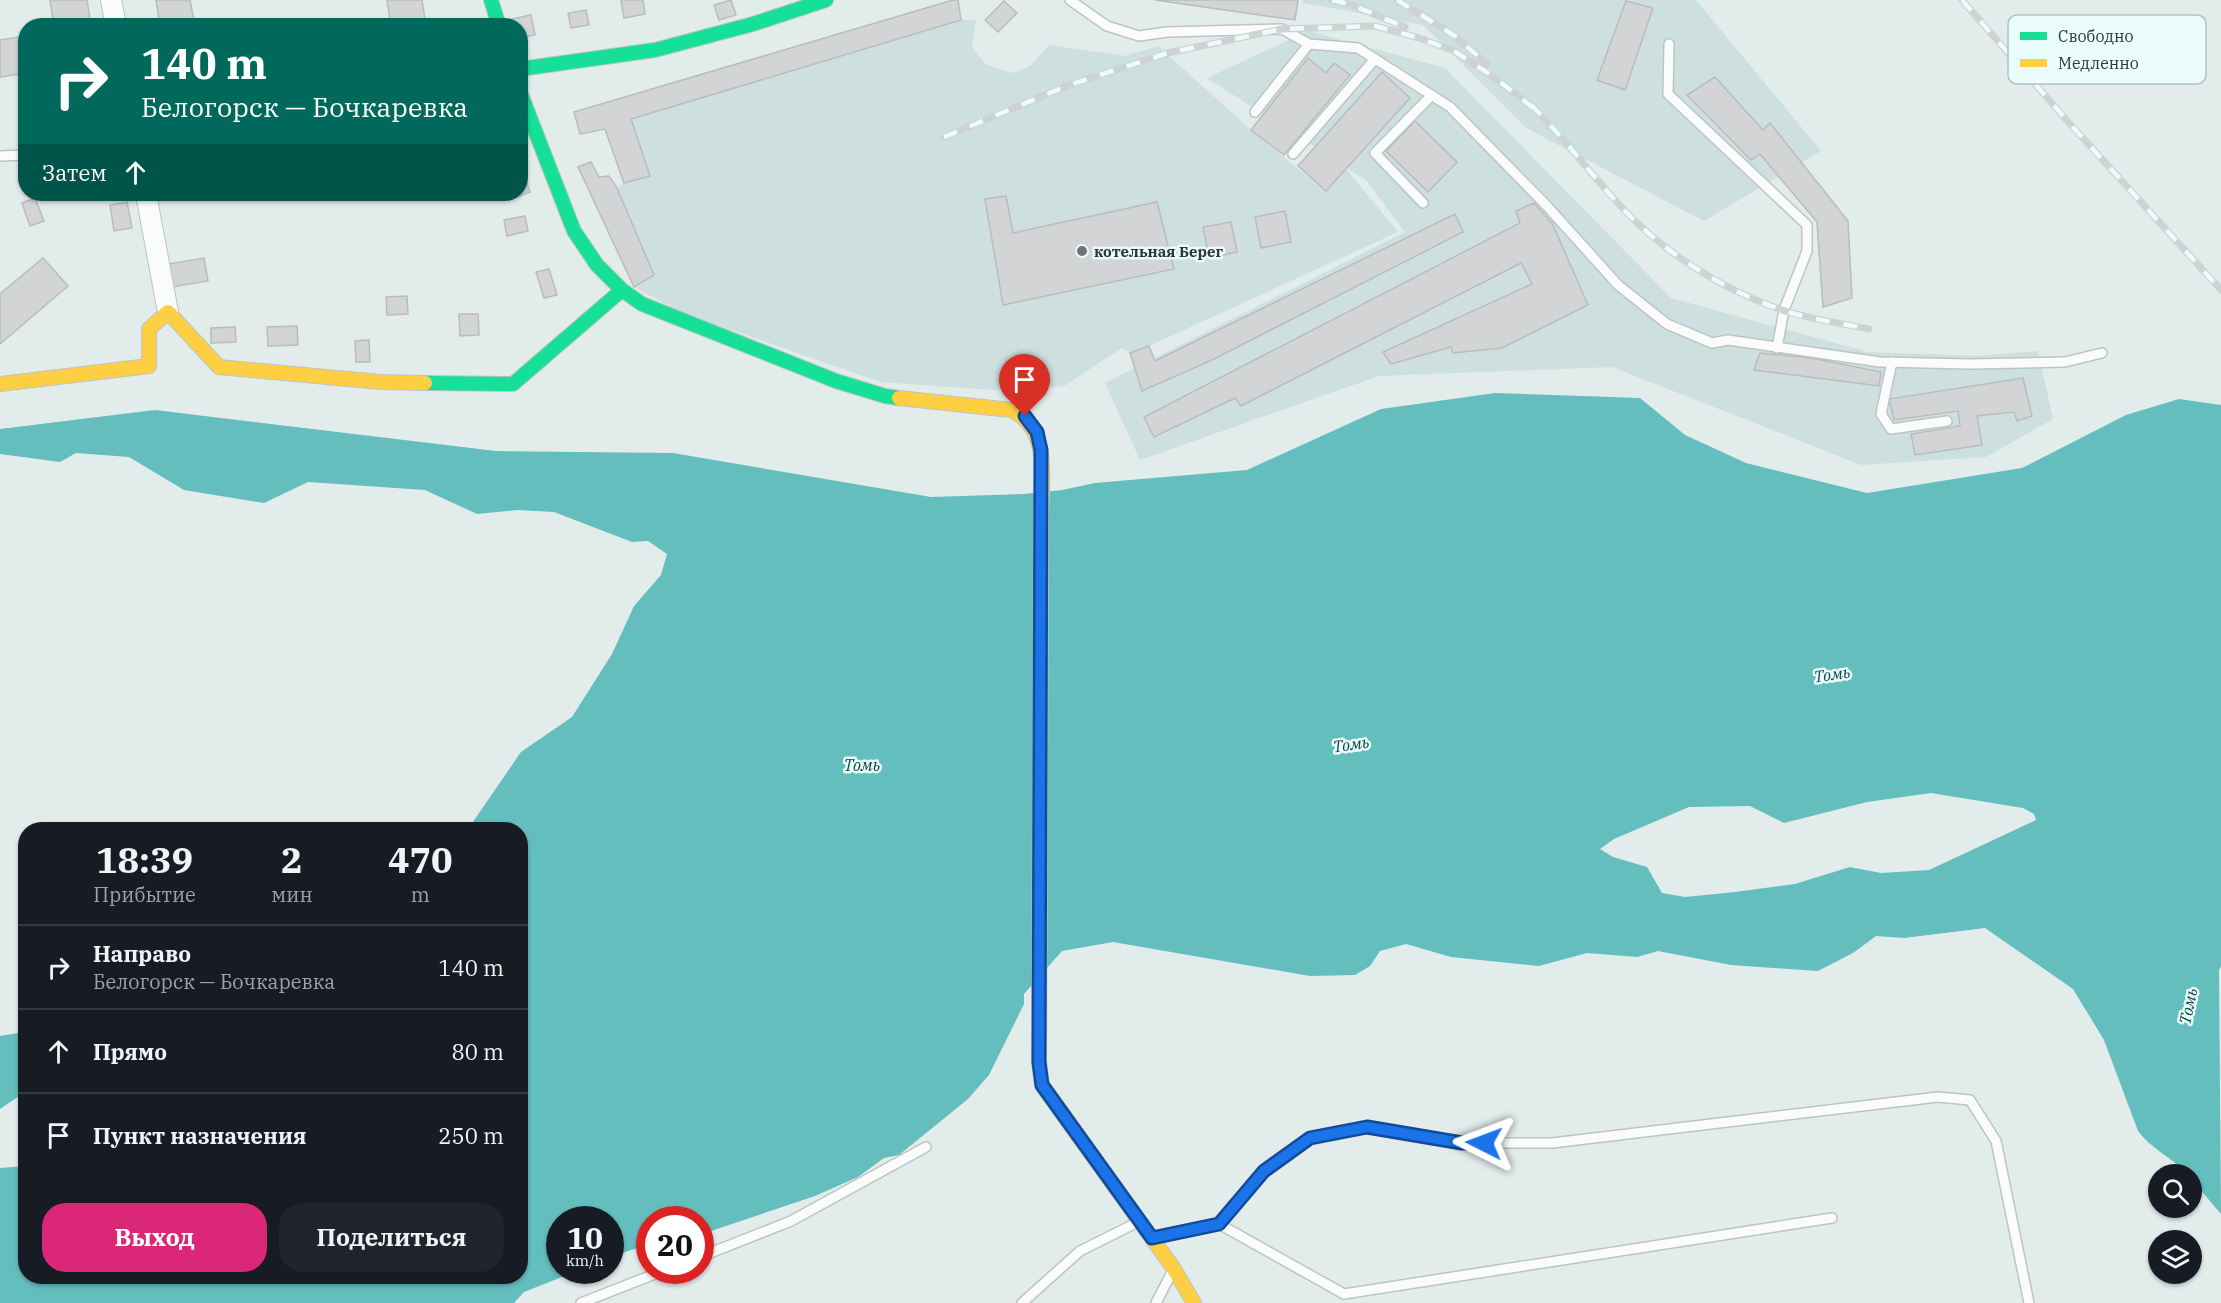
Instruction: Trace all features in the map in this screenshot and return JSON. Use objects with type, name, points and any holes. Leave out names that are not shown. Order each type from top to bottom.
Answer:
[{"type":"main road","points":[[491,0],[497,18]]},
{"type":"main road","points":[[528,68],[655,50],[753,24],[826,0]]},
{"type":"main road","points":[[528,113],[574,231],[597,265],[622,290],[642,303],[836,381],[885,396],[1011,410],[1025,416],[1037,432],[1041,450],[1039,1062],[1042,1085],[1174,1269],[1194,1303]]},
{"type":"main road","points":[[0,384],[149,366],[149,329],[168,312],[219,367],[380,382],[513,384],[622,290]]},
{"type":"street","points":[[111,0],[114,18]]},
{"type":"street","points":[[147,201],[168,312]]},
{"type":"lane","points":[[1071,0],[1107,26],[1139,36],[1167,32],[1282,29],[1309,44],[1358,48],[1450,107],[1546,205],[1618,285],[1667,324],[1712,343],[1728,340],[1892,362],[2065,362],[2102,353]]},
{"type":"lane","points":[[1255,112],[1309,44]]},
{"type":"lane","points":[[1669,44],[1668,94],[1807,225],[1807,251],[1784,310],[1777,348]]},
{"type":"lane","points":[[1293,154],[1375,59]]},
{"type":"lane","points":[[1423,203],[1375,153],[1432,95]]},
{"type":"lane","points":[[0,156],[18,155]]},
{"type":"lane","points":[[1892,362],[1881,414],[1891,429],[1947,421]]},
{"type":"lane","points":[[1152,1238],[1219,1224],[1264,1171],[1310,1138],[1367,1127],[1462,1143],[1552,1143],[1938,1097],[1970,1100],[1996,1141],[2029,1303]]},
{"type":"lane","points":[[714,1251],[791,1221],[926,1148]]},
{"type":"lane","points":[[1219,1224],[1344,1294],[1832,1218]]},
{"type":"lane","points":[[1022,1303],[1080,1251],[1140,1221]]},
{"type":"lane","points":[[1156,1303],[1174,1269]]},
{"type":"lane","points":[[581,1303],[636,1281]]},
{"type":"shaded area","points":[[1302,0],[1696,0],[1821,151],[1704,221],[1526,128],[1423,25],[1304,3]]},
{"type":"shaded area","points":[[961,20],[976,20],[972,47],[985,64],[1011,73],[1029,67],[1049,45],[1125,56],[1158,46],[1251,130],[1325,191],[1346,169],[1398,232],[1149,346],[1130,353],[1122,348],[1064,386],[993,390],[880,382],[681,312],[634,287],[654,275],[617,188],[624,183],[650,176],[631,119]]},
{"type":"shaded area","points":[[1308,31],[1445,68],[1671,298],[1868,352],[1977,356],[2038,351],[2053,419],[1986,457],[1861,465],[1612,367],[1379,376],[1140,460],[1105,383],[1405,232],[1366,180],[1207,78]]},
{"type":"water","name":"Томь","points":[[1495,393],[1640,398],[1685,435],[1746,463],[1867,493],[2022,468],[2126,415],[2179,399],[2221,405],[2221,966],[2219,970],[2221,1214],[2202,1192],[2202,1164],[2176,1164],[2149,1143],[2138,1131],[2104,1040],[2073,989],[1985,928],[1904,938],[1876,936],[1853,953],[1818,971],[1731,965],[1658,951],[1637,957],[1587,953],[1539,966],[1451,957],[1406,944],[1380,951],[1370,966],[1355,975],[1310,976],[1113,942],[1062,951],[1024,994],[1024,1004],[989,1075],[968,1099],[899,1155],[884,1158],[858,1177],[815,1196],[714,1230],[714,1206],[636,1206],[636,1248],[624,1253],[624,1206],[546,1206],[546,1283],[524,1292],[514,1303],[0,1303],[0,1168],[18,1167],[18,1284],[528,1284],[528,822],[473,822],[521,752],[572,717],[612,654],[634,606],[661,575],[667,554],[648,541],[632,542],[554,512],[517,510],[477,514],[425,490],[308,482],[264,503],[184,490],[129,457],[76,453],[60,462],[0,454],[0,429],[155,410],[496,451],[673,453],[931,497],[1024,494],[1062,490],[1095,483],[1247,470],[1381,409]],"holes":[[[1931,793],[2023,808],[2034,814],[2036,820],[1929,870],[1881,873],[1850,867],[1795,884],[1685,897],[1662,893],[1647,867],[1613,857],[1600,849],[1614,839],[1689,807],[1750,806],[1784,823],[1867,802]]]},
{"type":"water","points":[[18,1033],[18,1097],[0,1109],[0,1036]]},
{"type":"building","points":[[50,0],[87,0],[90,18],[53,18]]},
{"type":"building","points":[[156,0],[190,0],[193,18],[159,18]]},
{"type":"building","points":[[387,0],[422,0],[425,18],[390,18]]},
{"type":"building","points":[[621,0],[643,0],[645,14],[624,18]]},
{"type":"building","points":[[731,0],[736,15],[719,20],[714,5]]},
{"type":"building","points":[[958,0],[961,20],[631,119],[650,176],[624,183],[605,129],[580,134],[574,112]]},
{"type":"building","points":[[1155,0],[1298,0],[1295,20]]},
{"type":"building","points":[[1004,1],[1017,13],[998,32],[985,20]]},
{"type":"building","points":[[1626,1],[1653,8],[1625,90],[1597,80]]},
{"type":"building","points":[[586,10],[589,25],[571,28],[568,13]]},
{"type":"building","points":[[531,15],[535,35],[528,36],[528,18],[517,18]]},
{"type":"building","points":[[18,37],[18,74],[0,77],[0,40]]},
{"type":"building","points":[[1308,58],[1326,73],[1334,63],[1350,75],[1284,155],[1251,130]]},
{"type":"building","points":[[1382,72],[1410,98],[1326,191],[1298,166]]},
{"type":"building","points":[[1715,77],[1763,130],[1770,123],[1848,221],[1852,298],[1823,307],[1817,222],[1760,154],[1751,160],[1687,95]]},
{"type":"building","points":[[1415,121],[1457,162],[1428,192],[1386,151]]},
{"type":"building","points":[[591,162],[599,177],[609,176],[617,188],[654,275],[634,287],[578,167]]},
{"type":"building","name":"котельная Берег","points":[[1006,196],[1013,233],[1157,202],[1174,269],[1003,305],[985,199]]},
{"type":"building","points":[[36,201],[44,221],[30,226],[22,203]]},
{"type":"building","points":[[127,202],[132,228],[114,231],[110,205]]},
{"type":"building","points":[[1534,203],[1552,223],[1588,305],[1502,348],[1453,353],[1451,347],[1391,364],[1383,352],[1532,284],[1521,263],[1241,406],[1235,398],[1154,437],[1144,417],[1520,223],[1516,211]]},
{"type":"building","points":[[1285,211],[1291,242],[1261,248],[1255,217]]},
{"type":"building","points":[[1455,214],[1463,232],[1212,360],[1142,391],[1130,353],[1149,346],[1155,361]]},
{"type":"building","points":[[525,216],[528,231],[507,236],[504,220]]},
{"type":"building","points":[[1231,222],[1237,252],[1209,258],[1203,227]]},
{"type":"building","points":[[43,258],[68,286],[0,344],[0,294]]},
{"type":"building","points":[[204,258],[208,281],[172,287],[168,264]]},
{"type":"building","points":[[549,269],[557,295],[544,298],[536,272]]},
{"type":"building","points":[[407,296],[408,314],[387,315],[386,297]]},
{"type":"building","points":[[459,314],[478,314],[479,335],[460,336]]},
{"type":"building","points":[[297,326],[298,345],[268,346],[267,327]]},
{"type":"building","points":[[235,327],[236,342],[211,343],[211,328]]},
{"type":"building","points":[[369,340],[370,362],[356,362],[355,341]]},
{"type":"building","points":[[1760,353],[1811,358],[1881,372],[1879,386],[1754,370]]},
{"type":"building","points":[[2023,378],[2032,416],[2017,421],[2014,412],[1977,416],[1982,445],[1915,455],[1911,434],[1960,426],[1958,411],[1894,420],[1889,399]]},
{"type":"railway","points":[[1332,0],[1352,5],[1405,27]]},
{"type":"railway","points":[[1397,0],[1455,36],[1487,64]]},
{"type":"railway","points":[[1962,0],[2008,53]]},
{"type":"railway","points":[[944,137],[1069,85],[1168,53],[1282,29],[1375,26],[1419,38],[1454,51],[1494,77],[1536,110]]},
{"type":"railway","points":[[2035,84],[2221,290]]},
{"type":"railway","points":[[1531,105],[1632,218],[1682,260],[1719,282],[1779,309],[1869,329]]},
{"type":"traffic: fast","points":[[491,0],[497,18]]},
{"type":"traffic: fast","points":[[528,68],[655,50],[753,24],[826,0]]},
{"type":"traffic: fast","points":[[528,113],[574,231],[597,265],[622,290],[642,304],[836,381],[899,398]]},
{"type":"traffic: fast","points":[[425,383],[513,384],[622,290]]},
{"type":"traffic: fast","points":[[1041,520],[1039,1062],[1042,1085],[1064,1116]]},
{"type":"traffic: slow","points":[[0,384],[149,366],[149,329],[168,312],[219,367],[380,382],[425,383]]},
{"type":"traffic: slow","points":[[899,398],[1011,410],[1024,418],[1039,443],[1042,474],[1041,520]]},
{"type":"traffic: slow","points":[[1064,1116],[1174,1269],[1194,1303]]},
{"type":"place","name":"котельная Берег","points":[[1082,251]]},
{"type":"route","points":[[1025,416],[1037,432],[1041,450],[1039,1062],[1042,1085],[1152,1238],[1219,1224],[1264,1171],[1310,1138],[1367,1127],[1462,1143],[1484,1143]]}]
